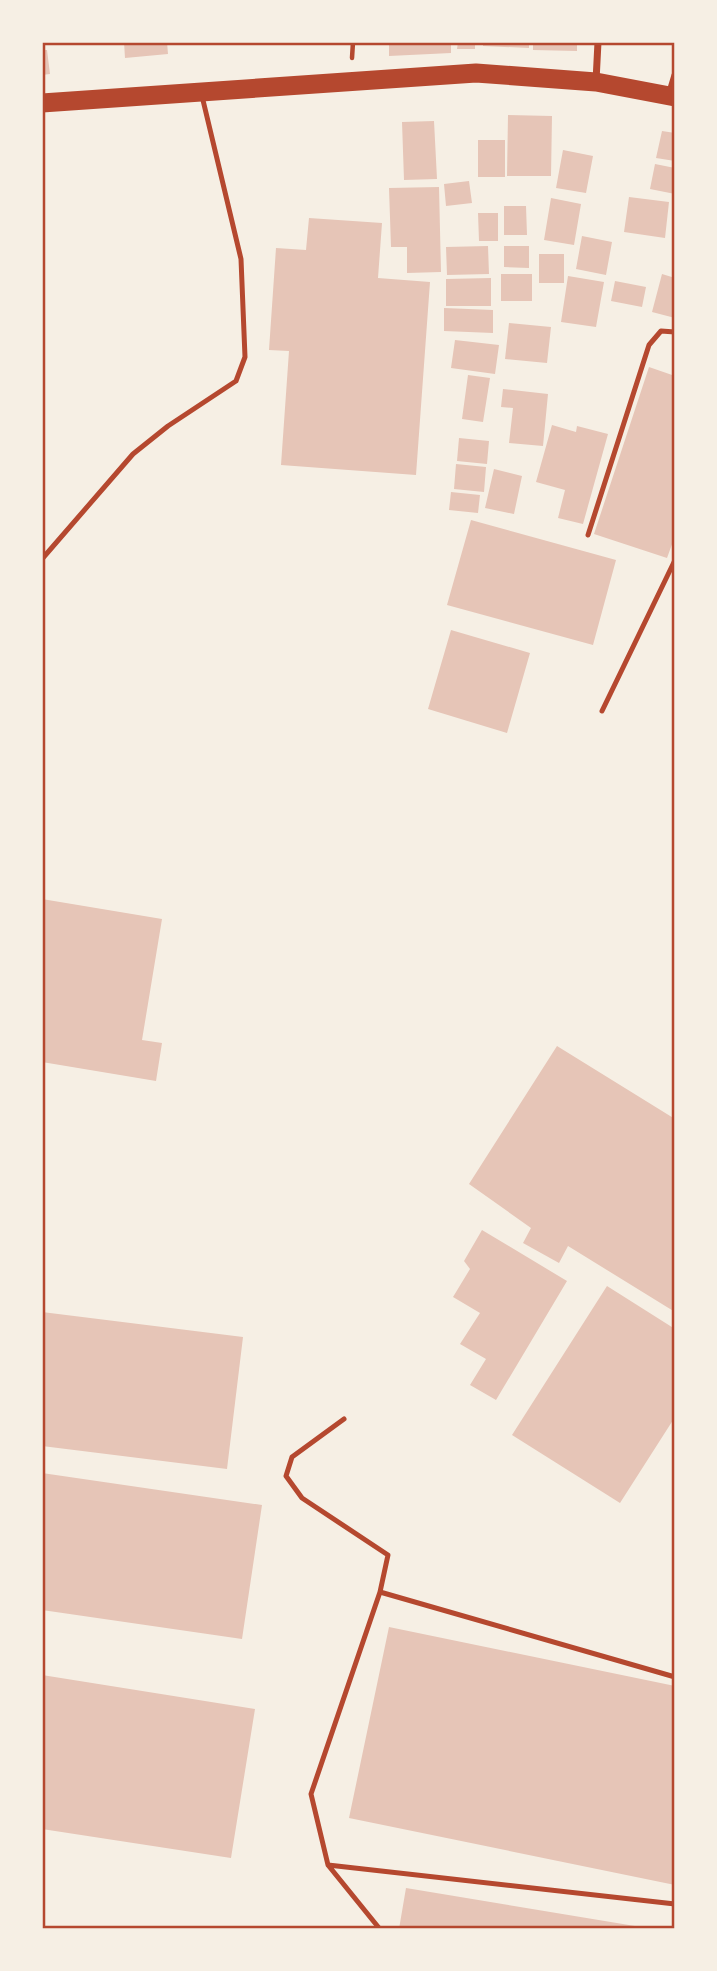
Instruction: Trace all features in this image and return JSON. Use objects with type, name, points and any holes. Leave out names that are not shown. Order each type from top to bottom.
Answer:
[{"type":"highway","points":[[42,103],[475,73],[596,82],[672,96]]},
{"type":"street","points":[[596,82],[598,42]]},
{"type":"street","points":[[672,96],[675,75]]},
{"type":"lane","points":[[42,559],[133,454],[168,426],[236,381],[245,357],[241,258],[211,142],[202,93]]},
{"type":"lane","points":[[588,535],[649,345],[661,331],[675,332]]},
{"type":"lane","points":[[602,711],[675,560]]},
{"type":"lane","points":[[344,1419],[292,1457],[286,1476],[302,1498],[388,1556],[380,1592],[311,1794],[328,1865],[379,1928]]},
{"type":"lane","points":[[380,1592],[675,1677]]},
{"type":"lane","points":[[328,1865],[675,1904]]},
{"type":"building","points":[[124,42],[167,42],[168,54],[125,58]]},
{"type":"building","points":[[389,42],[451,42],[451,53],[389,56]]},
{"type":"building","points":[[458,42],[475,42],[475,49],[457,49]]},
{"type":"building","points":[[483,42],[529,42],[529,48],[483,46]]},
{"type":"building","points":[[533,42],[577,42],[577,51],[533,50]]},
{"type":"building","points":[[42,50],[47,50],[50,74],[42,75]]},
{"type":"building","points":[[508,115],[552,116],[551,176],[507,176]]},
{"type":"building","points":[[434,121],[437,179],[404,180],[402,122]]},
{"type":"building","points":[[662,131],[675,133],[675,161],[656,158]]},
{"type":"building","points":[[478,140],[505,140],[505,177],[478,177]]},
{"type":"building","points":[[563,150],[593,156],[586,193],[556,188]]},
{"type":"building","points":[[655,164],[675,168],[675,194],[650,189]]},
{"type":"building","points":[[469,181],[472,203],[446,206],[444,184]]},
{"type":"building","points":[[439,187],[441,272],[407,273],[407,247],[391,247],[389,188]]},
{"type":"building","points":[[629,197],[669,202],[665,238],[624,232]]},
{"type":"building","points":[[551,198],[581,204],[574,245],[544,240]]},
{"type":"building","points":[[504,206],[526,206],[527,235],[504,235]]},
{"type":"building","points":[[478,213],[498,213],[498,241],[479,241]]},
{"type":"building","points":[[309,218],[382,223],[378,278],[430,282],[416,475],[281,465],[289,351],[269,350],[276,248],[306,250]]},
{"type":"building","points":[[582,236],[612,242],[606,275],[576,269]]},
{"type":"building","points":[[488,246],[489,274],[447,275],[446,247]]},
{"type":"building","points":[[504,246],[529,246],[529,268],[504,267]]},
{"type":"building","points":[[539,254],[564,254],[564,283],[539,283]]},
{"type":"building","points":[[501,274],[532,274],[532,301],[501,301]]},
{"type":"building","points":[[662,274],[675,278],[675,318],[652,312]]},
{"type":"building","points":[[568,276],[604,282],[596,327],[561,322]]},
{"type":"building","points":[[491,278],[491,306],[446,306],[446,279]]},
{"type":"building","points":[[615,281],[646,287],[642,307],[611,301]]},
{"type":"building","points":[[444,308],[493,310],[493,333],[444,331]]},
{"type":"building","points":[[509,323],[551,327],[547,363],[505,359]]},
{"type":"building","points":[[455,340],[499,345],[495,374],[451,368]]},
{"type":"building","points":[[649,367],[675,376],[675,536],[667,558],[594,534]]},
{"type":"building","points":[[468,375],[490,378],[483,422],[462,419]]},
{"type":"building","points":[[503,389],[548,394],[543,446],[509,443],[513,408],[501,407]]},
{"type":"building","points":[[552,425],[576,432],[577,426],[608,434],[583,524],[558,518],[565,490],[536,482]]},
{"type":"building","points":[[459,438],[489,441],[487,464],[457,461]]},
{"type":"building","points":[[456,464],[486,467],[484,492],[454,489]]},
{"type":"building","points":[[494,469],[522,476],[514,514],[485,508]]},
{"type":"building","points":[[451,492],[480,495],[478,513],[449,510]]},
{"type":"building","points":[[471,520],[616,560],[593,645],[447,605]]},
{"type":"building","points":[[451,630],[530,653],[507,733],[428,709]]},
{"type":"building","points":[[42,899],[162,919],[142,1040],[162,1043],[156,1081],[42,1062]]},
{"type":"building","points":[[557,1046],[675,1119],[675,1312],[568,1246],[559,1263],[523,1243],[531,1228],[469,1184]]},
{"type":"building","points":[[482,1230],[567,1281],[496,1400],[470,1385],[486,1359],[460,1344],[480,1313],[453,1297],[470,1269],[464,1261]]},
{"type":"building","points":[[607,1286],[675,1329],[675,1417],[620,1503],[512,1435]]},
{"type":"building","points":[[42,1312],[243,1337],[227,1469],[42,1446]]},
{"type":"building","points":[[42,1473],[262,1505],[242,1639],[42,1610]]},
{"type":"building","points":[[389,1627],[675,1686],[675,1885],[349,1818]]},
{"type":"building","points":[[42,1675],[255,1709],[231,1858],[42,1829]]},
{"type":"building","points":[[406,1888],[647,1928],[647,1929],[399,1929]]}]
